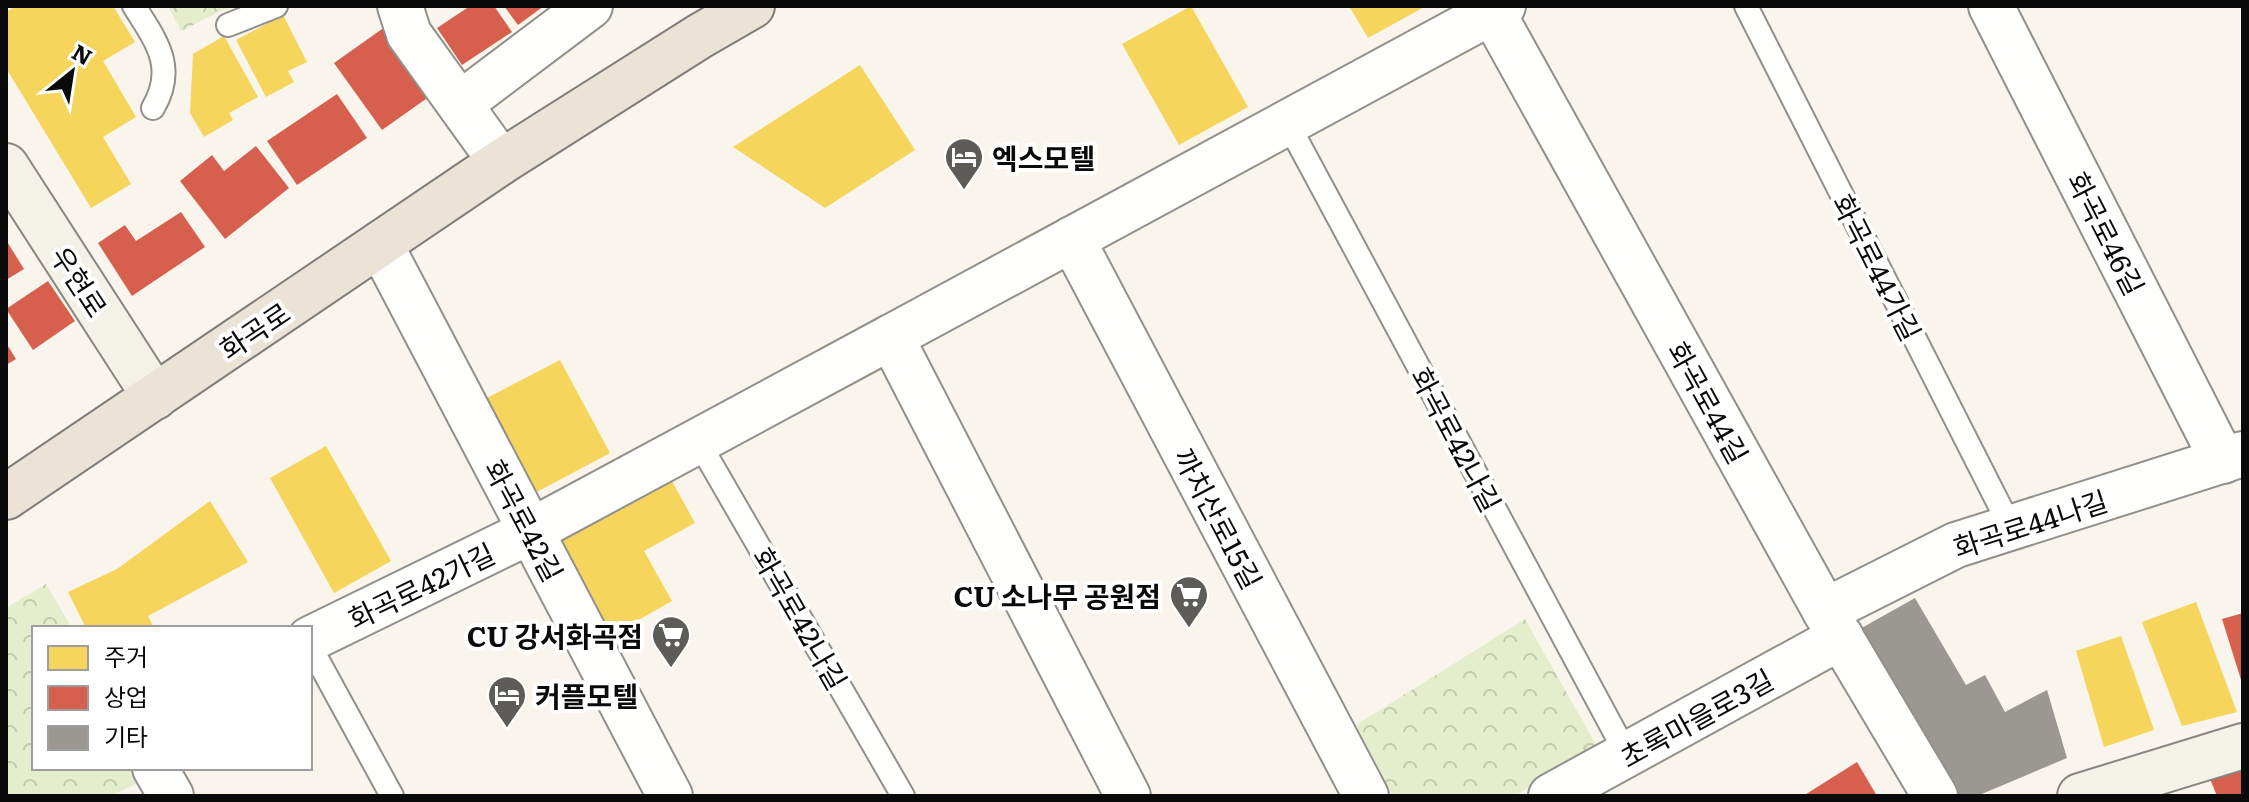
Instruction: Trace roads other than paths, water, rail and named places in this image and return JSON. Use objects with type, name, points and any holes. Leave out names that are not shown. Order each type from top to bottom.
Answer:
[{"type":"main road","name":"화곡로","points":[[6,497],[501,162],[752,6]]},
{"type":"street","points":[[400,6],[409,34],[501,162]]},
{"type":"street","name":"화곡로46길","points":[[1991,6],[2233,458]]},
{"type":"street","points":[[460,104],[581,8]]},
{"type":"street","points":[[531,531],[1495,8]]},
{"type":"street","name":"화곡로44길","points":[[1495,8],[1833,624],[1935,796]]},
{"type":"street","name":"우현로","points":[[6,166],[155,397]]},
{"type":"street","name":"까치산로15길","points":[[1072,239],[1366,796]]},
{"type":"street","name":"화곡로42길","points":[[380,244],[670,796]]},
{"type":"street","points":[[891,337],[1128,796]]},
{"type":"street","name":"화곡로44나길","points":[[1833,624],[1956,545],[2233,458]]},
{"type":"street","name":"화곡로42가길","points":[[312,638],[531,531]]},
{"type":"street","name":"초록마을로3길","points":[[1551,796],[1627,755],[1833,624]]},
{"type":"street","points":[[2080,796],[2243,746]]},
{"type":"lane","points":[[134,6],[155,40],[165,68],[164,81],[153,108]]},
{"type":"lane","points":[[228,25],[276,6]]},
{"type":"lane","name":"화곡로44가길","points":[[1746,6],[2011,528]]},
{"type":"lane","name":"화곡로42나길","points":[[1287,122],[1627,755]]},
{"type":"lane","name":"화곡로42나길","points":[[698,441],[903,796]]},
{"type":"lane","points":[[312,650],[392,796]]},
{"type":"place","name":"엑스모텔","points":[[964,191]]},
{"type":"place","name":"CU 소나무 공원점","points":[[1189,629]]},
{"type":"place","name":"CU 강서화곡점","points":[[671,669]]},
{"type":"place","name":"커플모텔","points":[[507,729]]}]
